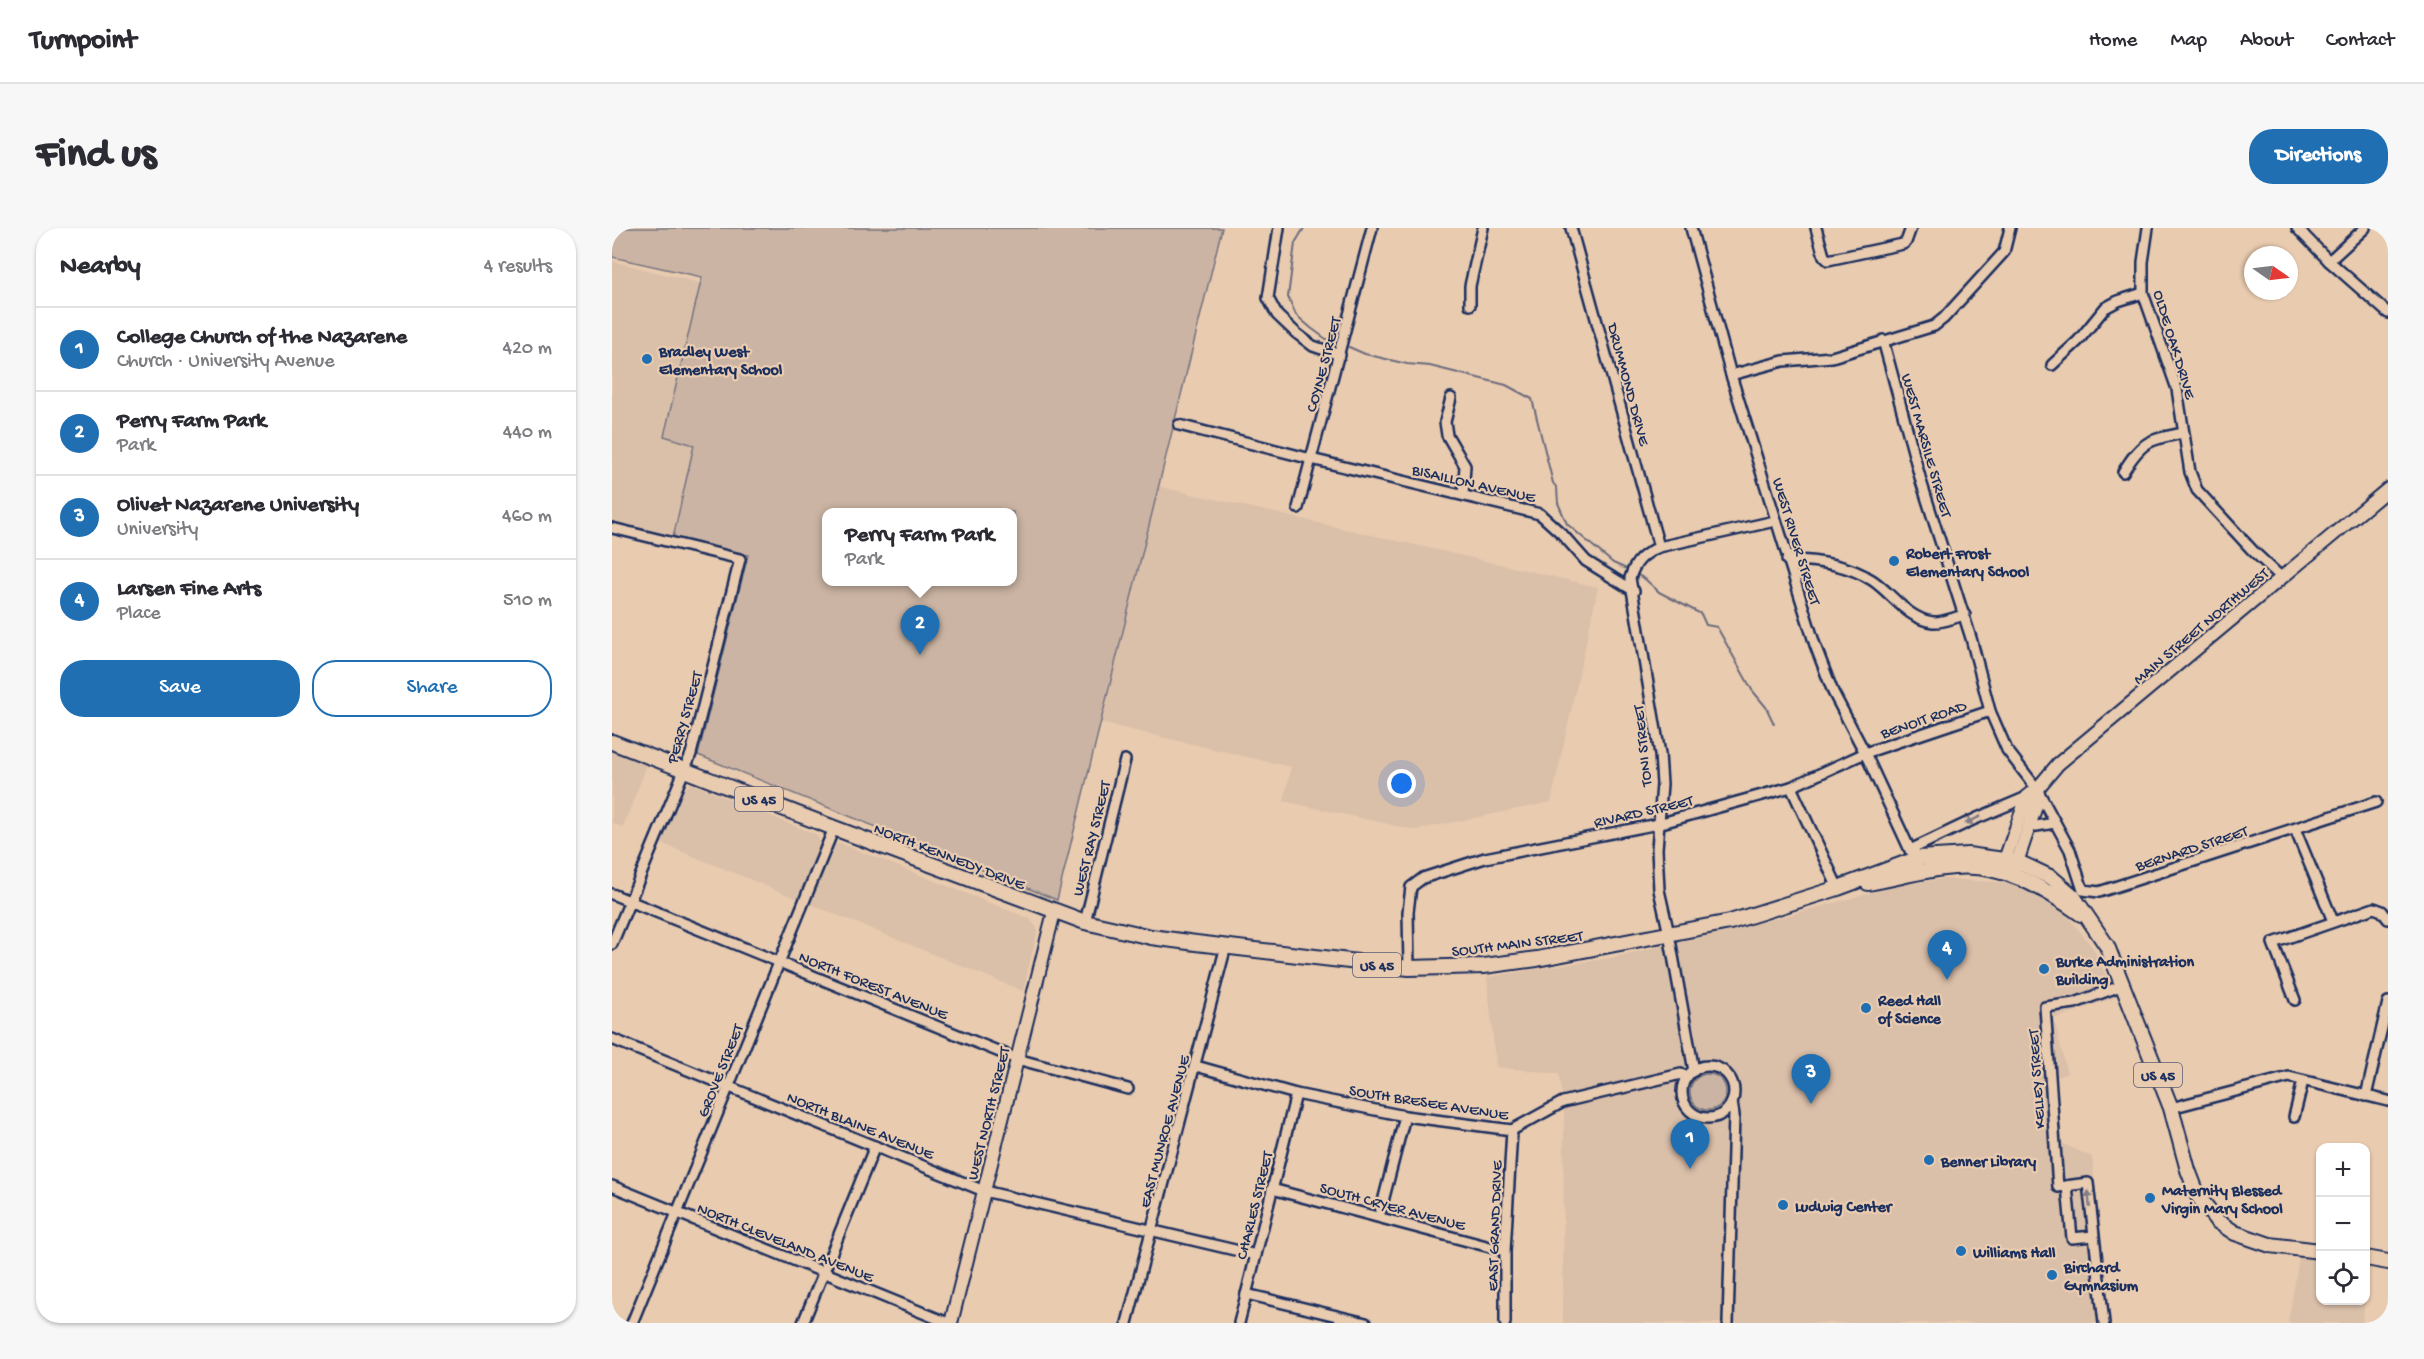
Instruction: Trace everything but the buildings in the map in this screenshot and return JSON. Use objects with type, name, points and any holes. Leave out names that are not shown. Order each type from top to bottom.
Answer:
[{"type":"main road","name":"MAIN STREET NORTHWEST","points":[[2027,797],[2037,789],[2058,764],[2388,489]]},
{"type":"main road","name":"US 45","points":[[612,742],[834,828]]},
{"type":"main road","points":[[2009,867],[2030,827],[2037,803],[2037,789]]},
{"type":"main road","points":[[2009,867],[2027,797]]},
{"type":"main road","name":"NORTH KENNEDY DRIVE","points":[[834,828],[1054,912]]},
{"type":"main road","name":"SOUTH MAIN STREET","points":[[1054,912],[1085,922],[1151,937],[1409,968],[1484,966],[1537,960],[1730,922],[1838,888],[1904,864],[1915,854],[1968,855],[2009,867]]},
{"type":"main road","name":"SOUTH MAIN STREET","points":[[1838,888],[1958,866],[2009,867]]},
{"type":"main road","name":"US 45","points":[[2009,867],[2052,878],[2073,896],[2085,917],[2107,946],[2171,1108],[2198,1196],[2217,1221],[2229,1230],[2271,1245],[2316,1251]]},
{"type":"main road","name":"WEST NORTH STREET","points":[[950,1323],[1054,912]]},
{"type":"main road","points":[[2370,1259],[2388,1262]]},
{"type":"street","points":[[1279,228],[1268,298],[1277,315],[1296,333],[1313,346],[1340,355]]},
{"type":"street","name":"COYNE STREET","points":[[1298,508],[1372,228]]},
{"type":"street","points":[[1470,305],[1470,286],[1483,228]]},
{"type":"street","name":"DRUMMOND DRIVE","points":[[1571,228],[1659,547]]},
{"type":"street","name":"WEST RIVER STREET","points":[[1691,228],[1731,375],[1815,645],[1833,692],[1915,854]]},
{"type":"street","points":[[1816,228],[1824,256],[1828,260],[1903,244],[1911,228]]},
{"type":"street","points":[[1731,375],[1783,361],[1832,357],[1934,326],[2004,252],[2010,228]]},
{"type":"street","name":"OLDE OAK DRIVE","points":[[2148,228],[2143,262],[2143,293],[2177,389],[2190,472],[2197,490],[2253,551],[2282,578]]},
{"type":"street","points":[[2297,228],[2329,261],[2388,313]]},
{"type":"street","points":[[2329,261],[2366,228]]},
{"type":"street","points":[[2052,365],[2078,341],[2104,308],[2143,293]]},
{"type":"street","name":"WEST MARSILE STREET","points":[[1883,340],[1921,481],[1965,615],[1990,711],[2007,750],[2037,789]]},
{"type":"street","points":[[1451,398],[1445,422],[1447,435],[1465,466],[1463,495]]},
{"type":"street","name":"BISAILLON AVENUE","points":[[1179,425],[1540,514],[1586,561],[1632,587]]},
{"type":"street","points":[[2123,472],[2139,449],[2151,439],[2183,433]]},
{"type":"street","points":[[1632,587],[1633,568],[1643,555],[1659,547],[1775,521]]},
{"type":"street","name":"PERRY STREET","points":[[612,528],[740,559],[691,754],[612,944]]},
{"type":"street","points":[[1787,560],[1824,562],[1851,570],[1872,580],[1913,615],[1934,622],[1965,615]]},
{"type":"street","name":"TONI STREET","points":[[1632,587],[1660,754],[1662,784],[1658,824],[1659,890],[1669,934],[1690,1074]]},
{"type":"street","name":"BENOIT ROAD","points":[[1865,753],[1990,711]]},
{"type":"street","name":"RIVARD STREET","points":[[1409,968],[1408,912],[1412,887],[1423,878],[1485,858],[1658,824],[1791,787],[1865,753]]},
{"type":"street","name":"WEST RAY STREET","points":[[1085,922],[1125,760]]},
{"type":"street","points":[[1791,787],[1838,888]]},
{"type":"street","name":"BERNARD STREET","points":[[2037,789],[2070,849],[2083,890],[2090,892],[2098,892],[2376,801]]},
{"type":"street","name":"SOUTH MAIN STREET","points":[[1915,854],[1975,819],[2027,797]]},
{"type":"street","points":[[2030,827],[2055,824]]},
{"type":"street","name":"GROVE STREET","points":[[632,1323],[834,828]]},
{"type":"street","points":[[2295,829],[2333,921]]},
{"type":"street","name":"NORTH FOREST AVENUE","points":[[612,894],[1017,1059],[1128,1089]]},
{"type":"street","points":[[2295,1000],[2273,944],[2374,908],[2382,910],[2388,919]]},
{"type":"street","name":"EAST MUNROE AVENUE","points":[[1127,1323],[1226,946]]},
{"type":"street","name":"KELLEY STREET","points":[[2093,1236],[2072,1238],[2067,1186],[2058,1186],[2045,1007],[2075,1003],[2124,985]]},
{"type":"street","points":[[2366,1096],[2388,1002]]},
{"type":"street","name":"NORTH BLAINE AVENUE","points":[[612,1039],[984,1191],[1256,1255]]},
{"type":"street","name":"SOUTH BRESEE AVENUE","points":[[1196,1066],[1296,1094],[1405,1116],[1512,1130],[1563,1102],[1690,1074]]},
{"type":"street","points":[[1728,1323],[1733,1086],[1725,1072],[1710,1066],[1690,1074],[1682,1093],[1684,1102],[1695,1114],[1712,1118],[1720,1115],[1732,1102]]},
{"type":"street","points":[[2171,1108],[2289,1077],[2388,1101]]},
{"type":"street","points":[[2294,1117],[2303,1081]]},
{"type":"street","name":"CHARLES STREET","points":[[1239,1323],[1296,1094]]},
{"type":"street","points":[[1379,1217],[1405,1116]]},
{"type":"street","name":"EAST GRAND DRIVE","points":[[1505,1323],[1505,1251],[1512,1130]]},
{"type":"street","points":[[803,1323],[875,1146]]},
{"type":"street","points":[[2067,1186],[2088,1183],[2104,1323]]},
{"type":"street","name":"NORTH CLEVELAND AVENUE","points":[[612,1186],[950,1323]]},
{"type":"street","name":"SOUTH CRYER AVENUE","points":[[1272,1189],[1505,1251]]},
{"type":"street","points":[[1246,1294],[1366,1323]]},
{"type":"shaded area","points":[[612,228],[1222,228],[1057,900],[698,755],[748,555],[673,538],[694,445],[664,436],[702,277],[612,257]]},
{"type":"shaded area","name":"Bradley West Elementary School","points":[[612,261],[700,283],[663,435],[694,443],[672,537],[612,523]]},
{"type":"shaded area","points":[[1157,486],[1598,587],[1551,802],[1415,830],[1284,801],[1291,767],[1097,722]]},
{"type":"shaded area","points":[[612,751],[647,765],[623,827],[612,823]]},
{"type":"shaded area","points":[[690,783],[817,835],[820,844],[798,899],[661,843],[681,793]]},
{"type":"shaded area","points":[[840,843],[1030,919],[1037,933],[1023,991],[808,903],[833,845]]},
{"type":"shaded area","points":[[1942,879],[2014,883],[2055,904],[2093,948],[2116,997],[2054,1019],[2067,1073],[2057,1077],[2059,1142],[2092,1157],[2110,1323],[1563,1323],[1564,1111],[1559,1074],[1496,1067],[1487,977],[1610,958],[1755,924],[1897,886]]},
{"type":"shaded area","points":[[1708,1074],[1721,1079],[1726,1092],[1721,1105],[1708,1110],[1695,1105],[1690,1092],[1695,1079]]},
{"type":"shaded area","points":[[2299,1258],[2316,1260],[2316,1305],[2364,1305],[2362,1323],[2288,1323]]},
{"type":"waterway","points":[[1304,228],[1295,243],[1288,297],[1296,315],[1326,339],[1340,343]]},
{"type":"waterway","points":[[1349,347],[1365,354],[1407,364],[1430,366],[1506,385],[1532,399],[1553,483],[1557,488],[1558,503],[1567,524],[1613,563],[1629,570]]},
{"type":"waterway","points":[[1634,573],[1645,579],[1659,592],[1701,614],[1706,625],[1717,627],[1774,724]]},
{"type":"place","name":"Bradley West Elementary School","points":[[647,359]]},
{"type":"place","name":"Robert Frost Elementary School","points":[[1894,561]]},
{"type":"place","name":"Perry Farm Park","points":[[920,655]]},
{"type":"place","name":"Burke Administration Building","points":[[2044,969]]},
{"type":"place","name":"Larsen Fine Arts","points":[[1947,980]]},
{"type":"place","name":"Reed Hall of Science","points":[[1866,1008]]},
{"type":"place","name":"Olivet Nazarene University","points":[[1811,1104]]},
{"type":"place","name":"Benner Library","points":[[1929,1160]]},
{"type":"place","name":"College Church of the Nazarene","points":[[1690,1169]]},
{"type":"place","name":"Maternity Blessed Virgin Mary School","points":[[2150,1198]]},
{"type":"place","name":"Ludwig Center","points":[[1783,1205]]},
{"type":"place","name":"Williams Hall","points":[[1961,1251]]},
{"type":"place","name":"Birchard Gymnasium","points":[[2052,1275]]}]
